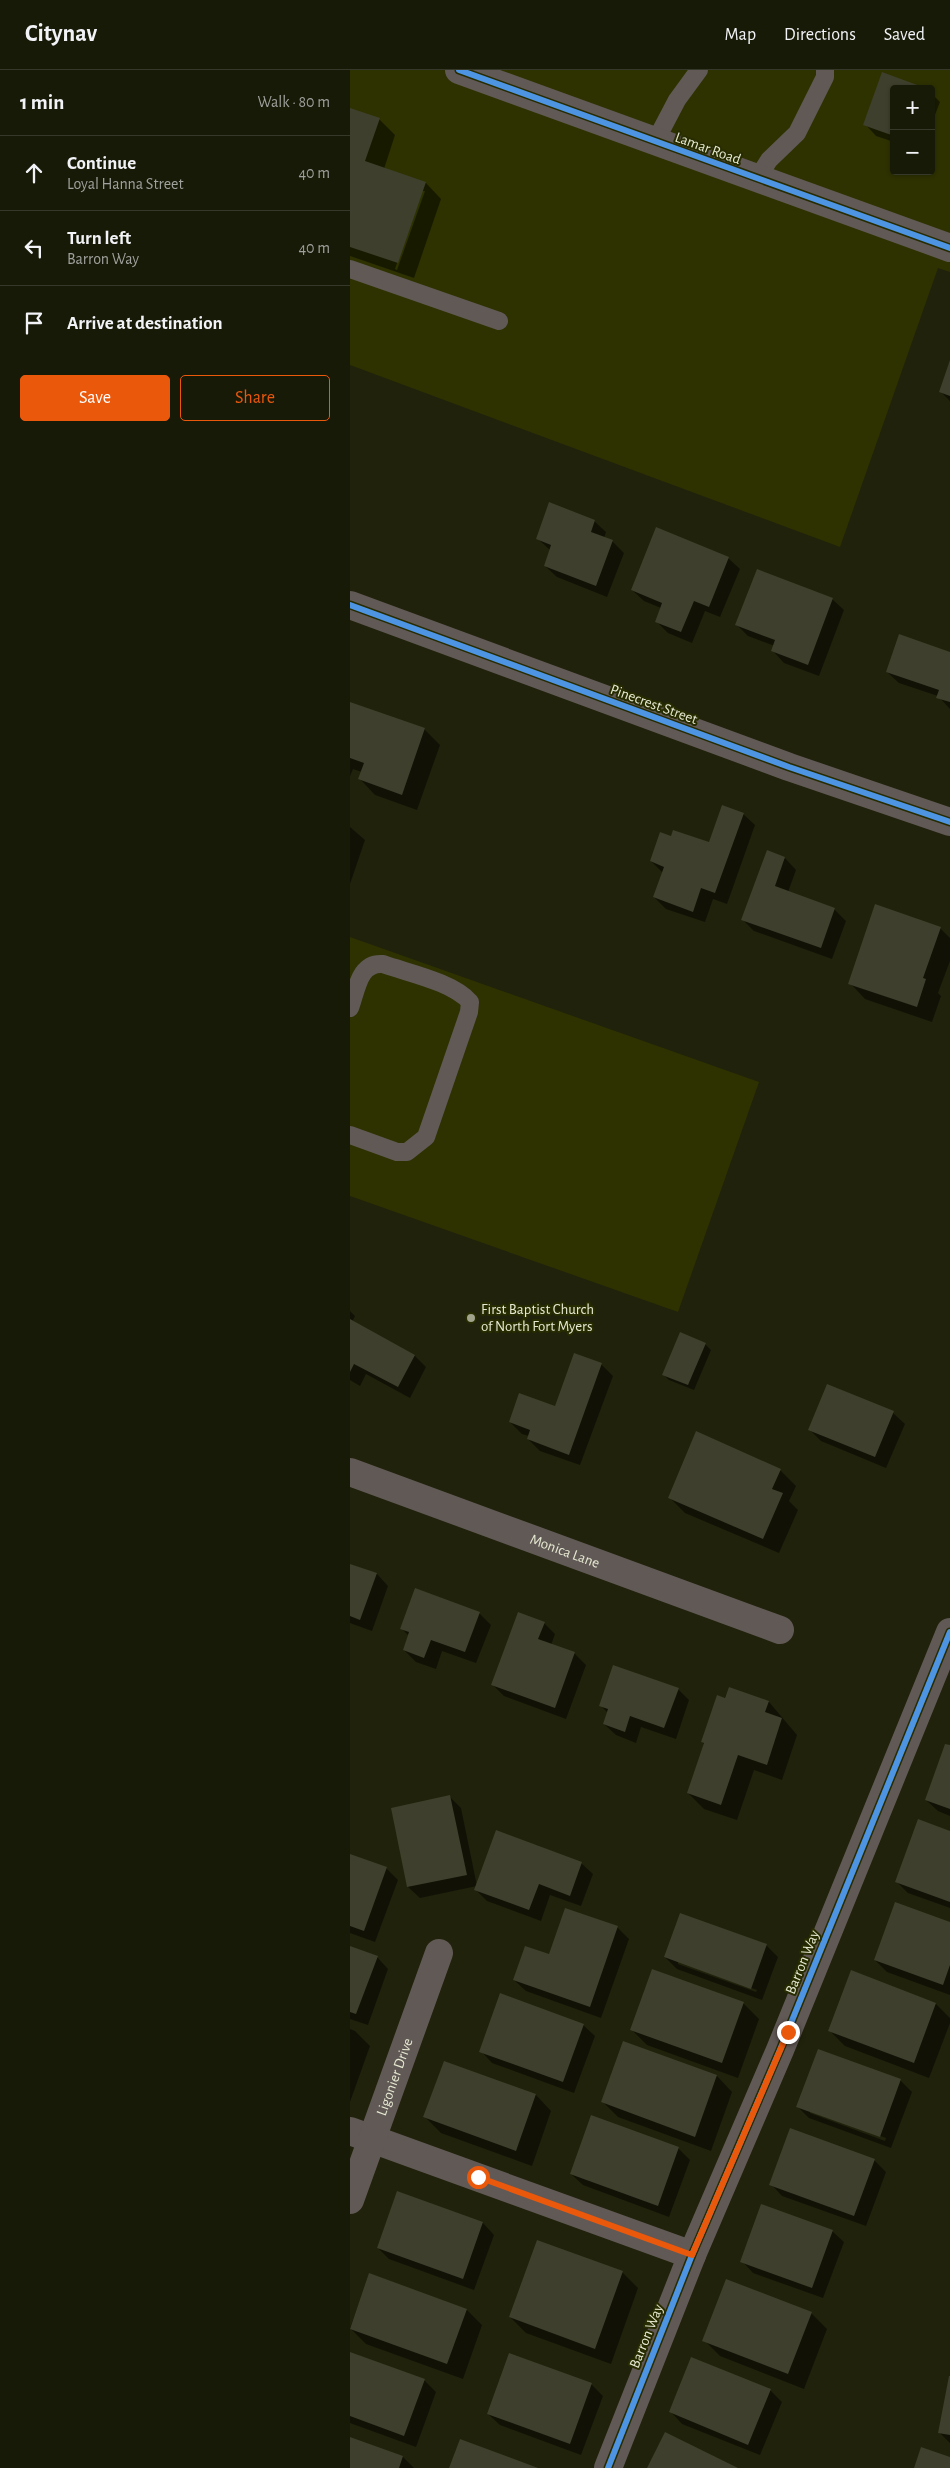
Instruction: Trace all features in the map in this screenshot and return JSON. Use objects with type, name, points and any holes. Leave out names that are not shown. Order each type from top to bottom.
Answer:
[{"type":"street","name":"Lamar Road","points":[[458,70],[950,248]]},
{"type":"street","name":"Pinecrest Street","points":[[350,605],[780,763],[950,822]]},
{"type":"street","name":"Monica Lane","points":[[350,1472],[780,1630]]},
{"type":"street","name":"Barron Way","points":[[608,2468],[692,2255],[784,2041],[950,1632]]},
{"type":"street","name":"Ligonier Drive","points":[[350,2200],[361,2134],[439,1953]]},
{"type":"street","points":[[361,2134],[692,2255]]},
{"type":"lane","points":[[655,142],[677,100],[699,70]]},
{"type":"lane","points":[[757,179],[769,160],[797,133],[825,77],[825,70]]},
{"type":"lane","points":[[350,269],[499,321]]},
{"type":"lane","points":[[350,1008],[365,968],[373,964],[383,964],[448,986],[466,996],[470,1002],[469,1012],[426,1137],[407,1152],[397,1152],[350,1135]]},
{"type":"shaded area","points":[[350,70],[950,70],[950,272],[938,268],[840,547],[350,365]]},
{"type":"shaded area","points":[[350,937],[759,1082],[678,1312],[350,1196]]},
{"type":"building","points":[[882,72],[917,85],[890,85],[890,135],[863,125]]},
{"type":"building","points":[[350,108],[380,118],[365,161],[426,182],[398,263],[350,247]]},
{"type":"building","points":[[950,360],[950,396],[939,392]]},
{"type":"building","points":[[549,502],[595,520],[591,532],[613,540],[596,586],[544,566],[551,545],[536,539]]},
{"type":"building","points":[[656,527],[729,557],[709,607],[694,601],[681,632],[655,622],[662,603],[631,590]]},
{"type":"building","points":[[757,569],[833,598],[808,665],[771,651],[775,640],[735,625]]},
{"type":"building","points":[[899,634],[950,652],[950,702],[936,698],[939,690],[886,672]]},
{"type":"building","points":[[350,702],[425,728],[402,795],[358,779],[364,763],[350,758]]},
{"type":"building","points":[[722,805],[744,813],[715,893],[701,888],[693,912],[653,897],[664,867],[650,861],[660,832],[671,836],[673,830],[709,842]]},
{"type":"building","points":[[767,850],[785,857],[775,886],[835,908],[821,948],[741,920]]},
{"type":"building","points":[[875,904],[941,927],[923,978],[926,979],[917,1007],[848,984]]},
{"type":"building","points":[[350,1319],[415,1355],[398,1387],[354,1364],[350,1372]]},
{"type":"building","points":[[680,1332],[706,1343],[688,1385],[662,1375]]},
{"type":"building","points":[[574,1353],[602,1363],[569,1455],[527,1439],[530,1430],[509,1422],[519,1393],[555,1406]]},
{"type":"building","points":[[827,1384],[894,1411],[875,1457],[808,1430]]},
{"type":"building","points":[[696,1431],[781,1469],[772,1489],[783,1493],[763,1539],[668,1498]]},
{"type":"building","points":[[350,1564],[377,1573],[360,1620],[350,1616]]},
{"type":"building","points":[[415,1588],[480,1612],[465,1652],[431,1640],[424,1658],[403,1650],[409,1632],[400,1629]]},
{"type":"building","points":[[518,1612],[545,1622],[538,1639],[575,1652],[555,1708],[491,1685]]},
{"type":"building","points":[[613,1665],[679,1688],[664,1728],[630,1716],[625,1732],[603,1724],[608,1709],[599,1706]]},
{"type":"building","points":[[729,1687],[769,1701],[765,1712],[782,1718],[767,1765],[738,1755],[721,1805],[687,1793],[704,1743],[701,1742],[717,1695],[725,1698]]},
{"type":"building","points":[[945,1744],[950,1745],[950,1809],[925,1800]]},
{"type":"building","points":[[450,1795],[467,1875],[407,1887],[391,1808]]},
{"type":"building","points":[[918,1819],[950,1831],[950,1902],[895,1882]]},
{"type":"building","points":[[496,1830],[582,1862],[570,1896],[539,1884],[529,1910],[474,1890]]},
{"type":"building","points":[[350,1854],[387,1867],[364,1931],[350,1926]]},
{"type":"building","points":[[895,1902],[950,1922],[950,1965],[943,1985],[874,1960]]},
{"type":"building","points":[[565,1908],[618,1926],[590,2007],[513,1980],[525,1946],[549,1954]]},
{"type":"building","points":[[680,1913],[767,1944],[751,1989],[664,1957]]},
{"type":"building","points":[[350,1946],[378,1956],[356,2014],[350,2012]]},
{"type":"building","points":[[652,1969],[744,2002],[722,2063],[630,2030]]},
{"type":"building","points":[[851,1970],[936,2003],[914,2063],[828,2031]]},
{"type":"building","points":[[500,1993],[584,2024],[563,2082],[479,2052]]},
{"type":"building","points":[[623,2041],[717,2075],[695,2137],[601,2102]]},
{"type":"building","points":[[818,2049],[901,2079],[880,2137],[796,2107]]},
{"type":"building","points":[[444,2061],[536,2094],[516,2151],[423,2117]]},
{"type":"building","points":[[591,2115],[679,2147],[658,2206],[570,2174]]},
{"type":"building","points":[[790,2128],[875,2159],[854,2216],[769,2185]]},
{"type":"building","points":[[397,2191],[483,2222],[463,2279],[377,2248]]},
{"type":"building","points":[[761,2204],[833,2230],[812,2288],[740,2262]]},
{"type":"building","points":[[537,2240],[623,2271],[595,2349],[509,2317]]},
{"type":"building","points":[[369,2273],[467,2309],[447,2364],[350,2329]]},
{"type":"building","points":[[726,2279],[812,2312],[788,2374],[702,2341]]},
{"type":"building","points":[[350,2352],[425,2379],[404,2436],[350,2416]]},
{"type":"building","points":[[509,2353],[592,2383],[570,2444],[487,2414]]},
{"type":"building","points":[[691,2357],[771,2389],[748,2445],[669,2412]]},
{"type":"building","points":[[950,2376],[950,2435],[938,2433]]},
{"type":"building","points":[[665,2432],[738,2468],[647,2468]]},
{"type":"building","points":[[350,2437],[403,2456],[399,2468],[350,2468]]},
{"type":"building","points":[[460,2439],[538,2468],[449,2468]]},
{"type":"building","points":[[921,2447],[950,2457],[950,2468],[914,2468]]},
{"type":"cycle path","points":[[459,70],[950,248]]},
{"type":"cycle path","points":[[350,605],[789,767],[950,822]]},
{"type":"cycle path","points":[[608,2468],[692,2255],[780,2050],[950,1632]]},
{"type":"place","name":"First Baptist Church of North Fort Myers","points":[[471,1318]]},
{"type":"route","points":[[478,2177],[692,2255],[788,2032]]}]
